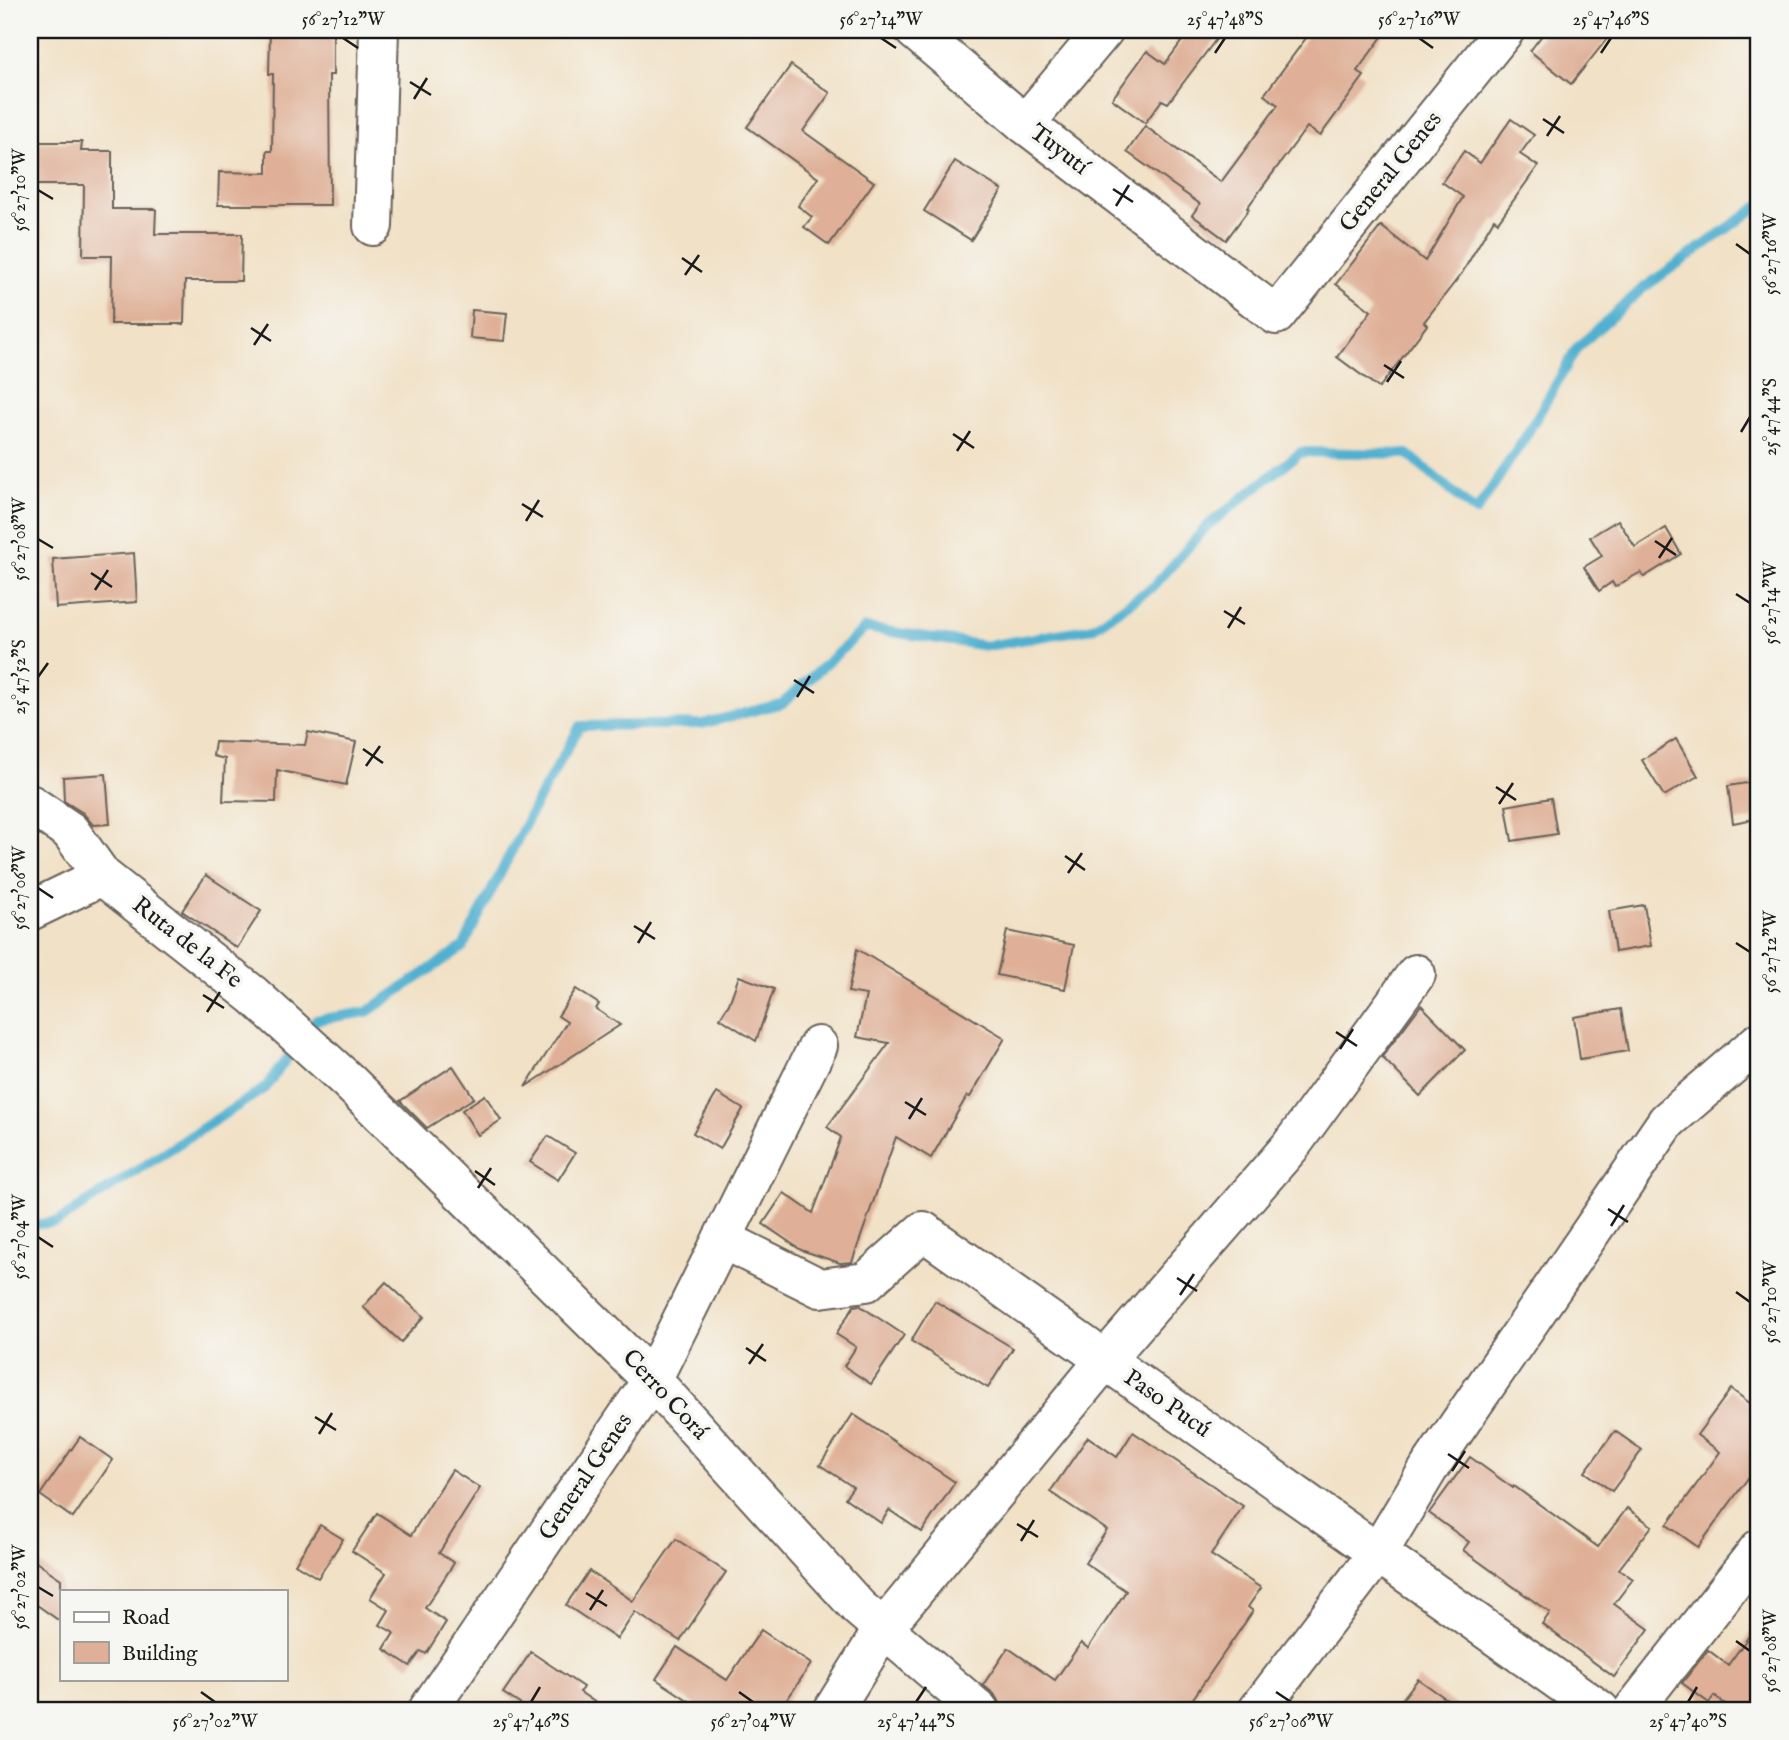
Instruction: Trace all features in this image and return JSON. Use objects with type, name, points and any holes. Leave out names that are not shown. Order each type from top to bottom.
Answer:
[{"type":"street","points":[[373,226],[379,30]]},
{"type":"street","name":"Tuyutí","points":[[914,30],[1025,124],[1276,315]]},
{"type":"street","points":[[1025,124],[1104,30]]},
{"type":"street","name":"General Genes","points":[[1276,315],[1505,30]]},
{"type":"street","name":"Ruta de la Fe","points":[[30,804],[70,831],[102,876],[253,995],[348,1081]]},
{"type":"street","points":[[30,911],[102,876]]},
{"type":"street","points":[[833,1710],[883,1629],[1105,1360],[1290,1147],[1416,974]]},
{"type":"street","points":[[1258,1710],[1378,1553],[1429,1468],[1667,1121],[1759,1042]]},
{"type":"street","name":"General Genes","points":[[428,1710],[652,1380],[818,1046]]},
{"type":"street","name":"Cerro Corá","points":[[348,1081],[652,1380],[859,1608],[979,1710]]},
{"type":"street","name":"Paso Pucú","points":[[722,1239],[821,1288],[866,1282],[923,1231],[1600,1710]]},
{"type":"street","points":[[1633,1710],[1759,1549]]},
{"type":"building","points":[[270,30],[333,30],[333,75],[329,75],[330,205],[218,205],[219,172],[267,173],[267,151],[272,151],[273,74],[269,74]]},
{"type":"building","points":[[1190,30],[1223,30],[1168,103],[1162,100],[1145,123],[1112,99],[1147,51],[1165,64]]},
{"type":"building","points":[[1312,30],[1387,30],[1357,71],[1364,76],[1320,136],[1307,127],[1226,240],[1192,215],[1200,204],[1127,152],[1145,126],[1221,182],[1278,105],[1264,95]]},
{"type":"building","points":[[1546,30],[1614,30],[1571,84],[1530,51]]},
{"type":"building","points":[[791,65],[830,93],[803,131],[874,182],[829,245],[804,227],[812,217],[798,206],[818,178],[747,127]]},
{"type":"building","points":[[1511,119],[1534,135],[1520,154],[1538,166],[1498,222],[1494,219],[1462,273],[1424,322],[1427,325],[1379,388],[1337,357],[1371,311],[1336,284],[1381,226],[1425,261],[1463,197],[1442,182],[1464,151],[1480,163]]},
{"type":"building","points":[[30,142],[82,142],[81,151],[112,151],[112,209],[156,209],[155,234],[242,234],[241,281],[185,281],[184,324],[111,324],[112,256],[83,256],[84,185],[30,185]]},
{"type":"building","points":[[955,161],[1002,190],[971,240],[924,211]]},
{"type":"building","points":[[472,310],[507,313],[504,341],[470,338]]},
{"type":"building","points":[[1618,520],[1635,547],[1666,528],[1681,554],[1644,577],[1641,572],[1615,587],[1612,582],[1599,591],[1584,567],[1602,556],[1590,537]]},
{"type":"building","points":[[134,553],[137,602],[56,608],[53,559]]},
{"type":"building","points":[[308,732],[356,742],[346,785],[277,770],[276,802],[223,801],[225,759],[213,756],[215,742],[305,745]]},
{"type":"building","points":[[1676,739],[1698,776],[1664,796],[1642,760]]},
{"type":"building","points":[[106,774],[110,824],[93,825],[83,813],[64,801],[63,777]]},
{"type":"building","points":[[1759,781],[1759,818],[1733,823],[1728,786]]},
{"type":"building","points":[[1551,798],[1557,834],[1512,841],[1506,806]]},
{"type":"building","points":[[206,875],[261,911],[237,948],[182,911]]},
{"type":"building","points":[[1644,905],[1651,946],[1615,952],[1609,911]]},
{"type":"building","points":[[1007,931],[1074,945],[1065,989],[997,975]]},
{"type":"building","points":[[857,949],[1005,1038],[931,1158],[896,1137],[852,1262],[840,1263],[801,1250],[763,1224],[784,1193],[813,1213],[841,1137],[827,1127],[889,1043],[857,1037],[866,995],[848,992]]},
{"type":"building","points":[[739,976],[774,989],[756,1041],[720,1018],[729,1004]]},
{"type":"building","points":[[576,989],[599,1004],[596,1009],[620,1025],[525,1087],[567,1022],[558,1016]]},
{"type":"building","points":[[1421,1005],[1465,1050],[1420,1096],[1382,1057]]},
{"type":"building","points":[[1621,1009],[1628,1051],[1580,1059],[1574,1017]]},
{"type":"building","points":[[453,1066],[474,1098],[427,1128],[400,1101]]},
{"type":"building","points":[[717,1093],[743,1109],[720,1149],[693,1133]]},
{"type":"building","points":[[485,1095],[501,1120],[478,1135],[462,1110]]},
{"type":"building","points":[[548,1136],[575,1153],[558,1180],[530,1162]]},
{"type":"building","points":[[386,1282],[424,1317],[401,1342],[363,1307]]},
{"type":"building","points":[[935,1301],[1013,1348],[988,1388],[911,1341]]},
{"type":"building","points":[[859,1305],[904,1335],[871,1384],[844,1366],[856,1347],[836,1334],[854,1306]]},
{"type":"building","points":[[1731,1389],[1759,1410],[1759,1463],[1698,1547],[1667,1525],[1720,1452],[1697,1435]]},
{"type":"building","points":[[853,1414],[955,1482],[922,1532],[889,1510],[881,1523],[845,1498],[853,1487],[820,1465]]},
{"type":"building","points":[[1615,1431],[1642,1450],[1612,1491],[1585,1472]]},
{"type":"building","points":[[1133,1432],[1243,1506],[1211,1555],[1261,1588],[1248,1607],[1253,1611],[1185,1710],[1008,1710],[983,1685],[1008,1648],[1055,1680],[1081,1643],[1088,1648],[1126,1591],[1085,1563],[1107,1530],[1050,1492],[1088,1437],[1117,1457]]},
{"type":"building","points":[[80,1437],[113,1460],[73,1518],[40,1495]]},
{"type":"building","points":[[1470,1457],[1598,1547],[1627,1508],[1652,1526],[1619,1569],[1633,1579],[1614,1604],[1649,1629],[1614,1677],[1542,1624],[1550,1613],[1463,1550],[1469,1542],[1429,1513]]},
{"type":"building","points":[[452,1470],[480,1488],[439,1553],[454,1563],[425,1608],[446,1622],[426,1654],[421,1651],[410,1666],[384,1649],[394,1633],[380,1625],[389,1610],[370,1598],[386,1573],[352,1551],[377,1513],[411,1535]]},
{"type":"building","points":[[320,1525],[343,1539],[318,1578],[295,1564]]},
{"type":"building","points":[[676,1539],[726,1572],[680,1641],[635,1612],[617,1639],[566,1605],[589,1571],[633,1601]]},
{"type":"building","points":[[30,1558],[61,1579],[60,1621],[30,1600]]},
{"type":"building","points":[[1759,1622],[1759,1710],[1734,1710],[1714,1696],[1709,1703],[1682,1683],[1708,1650],[1728,1665]]},
{"type":"building","points":[[761,1630],[811,1664],[780,1710],[703,1710],[656,1679],[677,1647],[727,1680]]},
{"type":"building","points":[[531,1652],[583,1687],[580,1692],[606,1710],[529,1710],[503,1693]]},
{"type":"building","points":[[1418,1679],[1462,1710],[1394,1710]]},
{"type":"waterway","points":[[306,1032],[316,1020],[367,1012],[463,947],[535,805],[580,726],[702,724],[783,703],[865,628],[987,646],[1093,628],[1154,586],[1207,526],[1301,452],[1408,454],[1476,512],[1526,436],[1577,348],[1642,289],[1759,206]]},
{"type":"waterway","points":[[30,1225],[57,1222],[265,1088],[297,1045]]}]
